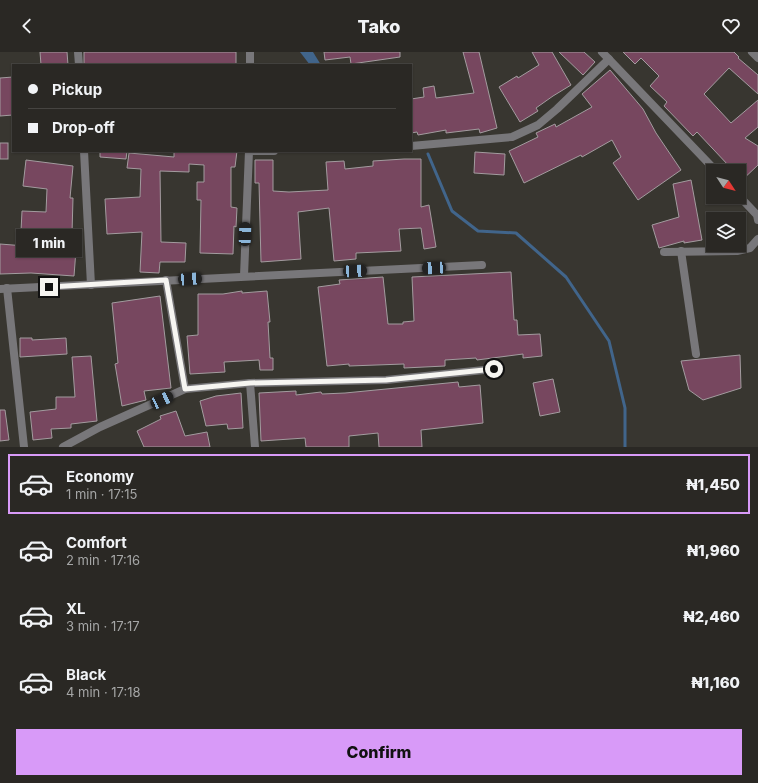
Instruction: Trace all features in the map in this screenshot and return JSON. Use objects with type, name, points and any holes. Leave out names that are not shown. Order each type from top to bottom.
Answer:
[{"type":"street","points":[[78,52],[79,64]]},
{"type":"street","points":[[250,52],[250,64]]},
{"type":"street","points":[[602,52],[709,164]]},
{"type":"street","points":[[752,52],[758,58]]},
{"type":"street","points":[[412,146],[512,137],[538,125],[558,109],[609,59]]},
{"type":"street","points":[[84,152],[91,285]]},
{"type":"street","points":[[244,276],[249,152]]},
{"type":"street","points":[[746,203],[757,215],[758,220]]},
{"type":"street","points":[[664,252],[738,251],[750,248],[758,239]]},
{"type":"street","points":[[681,252],[696,354]]},
{"type":"street","points":[[24,447],[3,289],[482,265]]},
{"type":"street","points":[[166,280],[185,389]]},
{"type":"street","points":[[63,447],[100,427],[185,389],[250,383],[386,380],[494,369]]},
{"type":"street","points":[[250,383],[255,447]]},
{"type":"water","points":[[300,52],[313,52],[320,64],[309,64]]},
{"type":"building","points":[[40,52],[67,52],[68,64],[41,64]]},
{"type":"building","points":[[84,52],[236,52],[236,64],[84,64]]},
{"type":"building","points":[[324,52],[400,52],[400,57],[351,64],[350,57],[325,60]]},
{"type":"building","points":[[463,52],[479,52],[497,128],[480,133],[479,129],[446,133],[446,130],[418,135],[417,132],[412,133],[412,99],[424,97],[423,88],[434,86],[436,98],[474,93]]},
{"type":"building","points":[[532,52],[552,52],[571,85],[536,108],[538,111],[520,122],[499,87],[517,76],[518,78],[539,65]]},
{"type":"building","points":[[559,52],[584,52],[595,62],[583,75]]},
{"type":"building","points":[[623,52],[734,52],[739,57],[738,58],[758,75],[758,94],[729,68],[704,94],[731,123],[758,100],[758,127],[745,138],[758,146],[758,165],[746,176],[746,164],[727,164],[697,132],[693,136],[664,106],[667,102],[650,86],[659,76],[641,58],[635,64]]},
{"type":"building","points":[[610,70],[643,109],[656,133],[681,170],[638,200],[613,163],[621,157],[612,140],[582,157],[581,155],[524,183],[509,151],[538,137],[536,133],[555,124],[556,127],[592,107],[582,94]]},
{"type":"building","points":[[12,77],[12,115],[0,116],[0,78]]},
{"type":"building","points":[[0,143],[8,143],[8,159],[0,159]]},
{"type":"building","points":[[100,152],[127,152],[126,159],[100,157]]},
{"type":"building","points":[[174,152],[237,152],[235,167],[231,167],[231,207],[237,208],[236,227],[234,226],[233,254],[200,253],[201,200],[197,200],[197,182],[204,182],[204,165],[189,164],[189,172],[160,171],[161,242],[186,243],[185,262],[160,262],[159,273],[140,272],[142,232],[107,234],[105,199],[140,197],[141,169],[127,168],[129,153],[174,157]]},
{"type":"building","points":[[475,152],[505,154],[504,175],[474,173]]},
{"type":"building","points":[[421,159],[421,207],[429,205],[436,247],[424,249],[421,228],[399,229],[401,251],[356,253],[356,259],[334,261],[329,208],[298,212],[301,259],[261,262],[259,183],[255,183],[255,160],[273,160],[273,191],[289,192],[328,190],[326,162],[344,161],[345,169],[373,166],[373,161]]},
{"type":"building","points":[[26,160],[73,166],[70,198],[73,198],[72,233],[21,231],[22,211],[46,212],[47,189],[23,186]]},
{"type":"building","points":[[691,180],[702,240],[684,243],[684,241],[659,248],[652,225],[679,217],[673,184]]},
{"type":"building","points":[[0,244],[76,250],[74,276],[31,273],[0,274]]},
{"type":"building","points":[[511,272],[514,320],[517,320],[518,335],[540,334],[542,356],[523,358],[523,354],[477,360],[476,358],[445,360],[445,366],[404,368],[404,364],[349,366],[349,364],[327,366],[318,287],[340,284],[339,280],[383,277],[388,324],[403,324],[403,322],[414,321],[412,277]]},
{"type":"building","points":[[242,291],[242,293],[267,291],[270,322],[268,322],[270,358],[273,358],[273,370],[260,370],[259,360],[224,362],[225,372],[190,374],[187,336],[198,335],[198,294],[223,294]]},
{"type":"building","points":[[160,296],[171,388],[144,391],[146,400],[122,406],[115,364],[118,363],[112,303]]},
{"type":"building","points":[[20,338],[32,338],[32,340],[66,338],[67,354],[20,357]]},
{"type":"building","points":[[740,355],[741,388],[703,400],[689,390],[681,361]]},
{"type":"building","points":[[91,356],[97,421],[71,424],[71,428],[51,429],[52,438],[33,440],[30,412],[56,409],[56,397],[75,397],[72,357]]},
{"type":"building","points":[[553,379],[560,412],[540,416],[533,383]]},
{"type":"building","points":[[458,382],[459,387],[480,385],[483,423],[421,430],[422,447],[379,447],[378,433],[349,436],[349,447],[306,447],[305,438],[261,441],[259,393],[296,391],[296,395],[321,392],[322,394],[345,393]]},
{"type":"building","points":[[241,393],[243,428],[228,429],[227,424],[206,426],[200,401],[216,396]]},
{"type":"building","points":[[0,410],[5,410],[9,440],[0,441]]},
{"type":"building","points":[[176,411],[185,436],[207,432],[210,447],[144,447],[137,431],[161,419],[160,416]]},
{"type":"waterway","points":[[428,154],[452,211],[478,231],[516,233],[566,277],[609,341],[625,408],[625,447]]},
{"type":"route","points":[[49,287],[166,280],[185,389],[250,383],[386,380],[494,369]]}]
